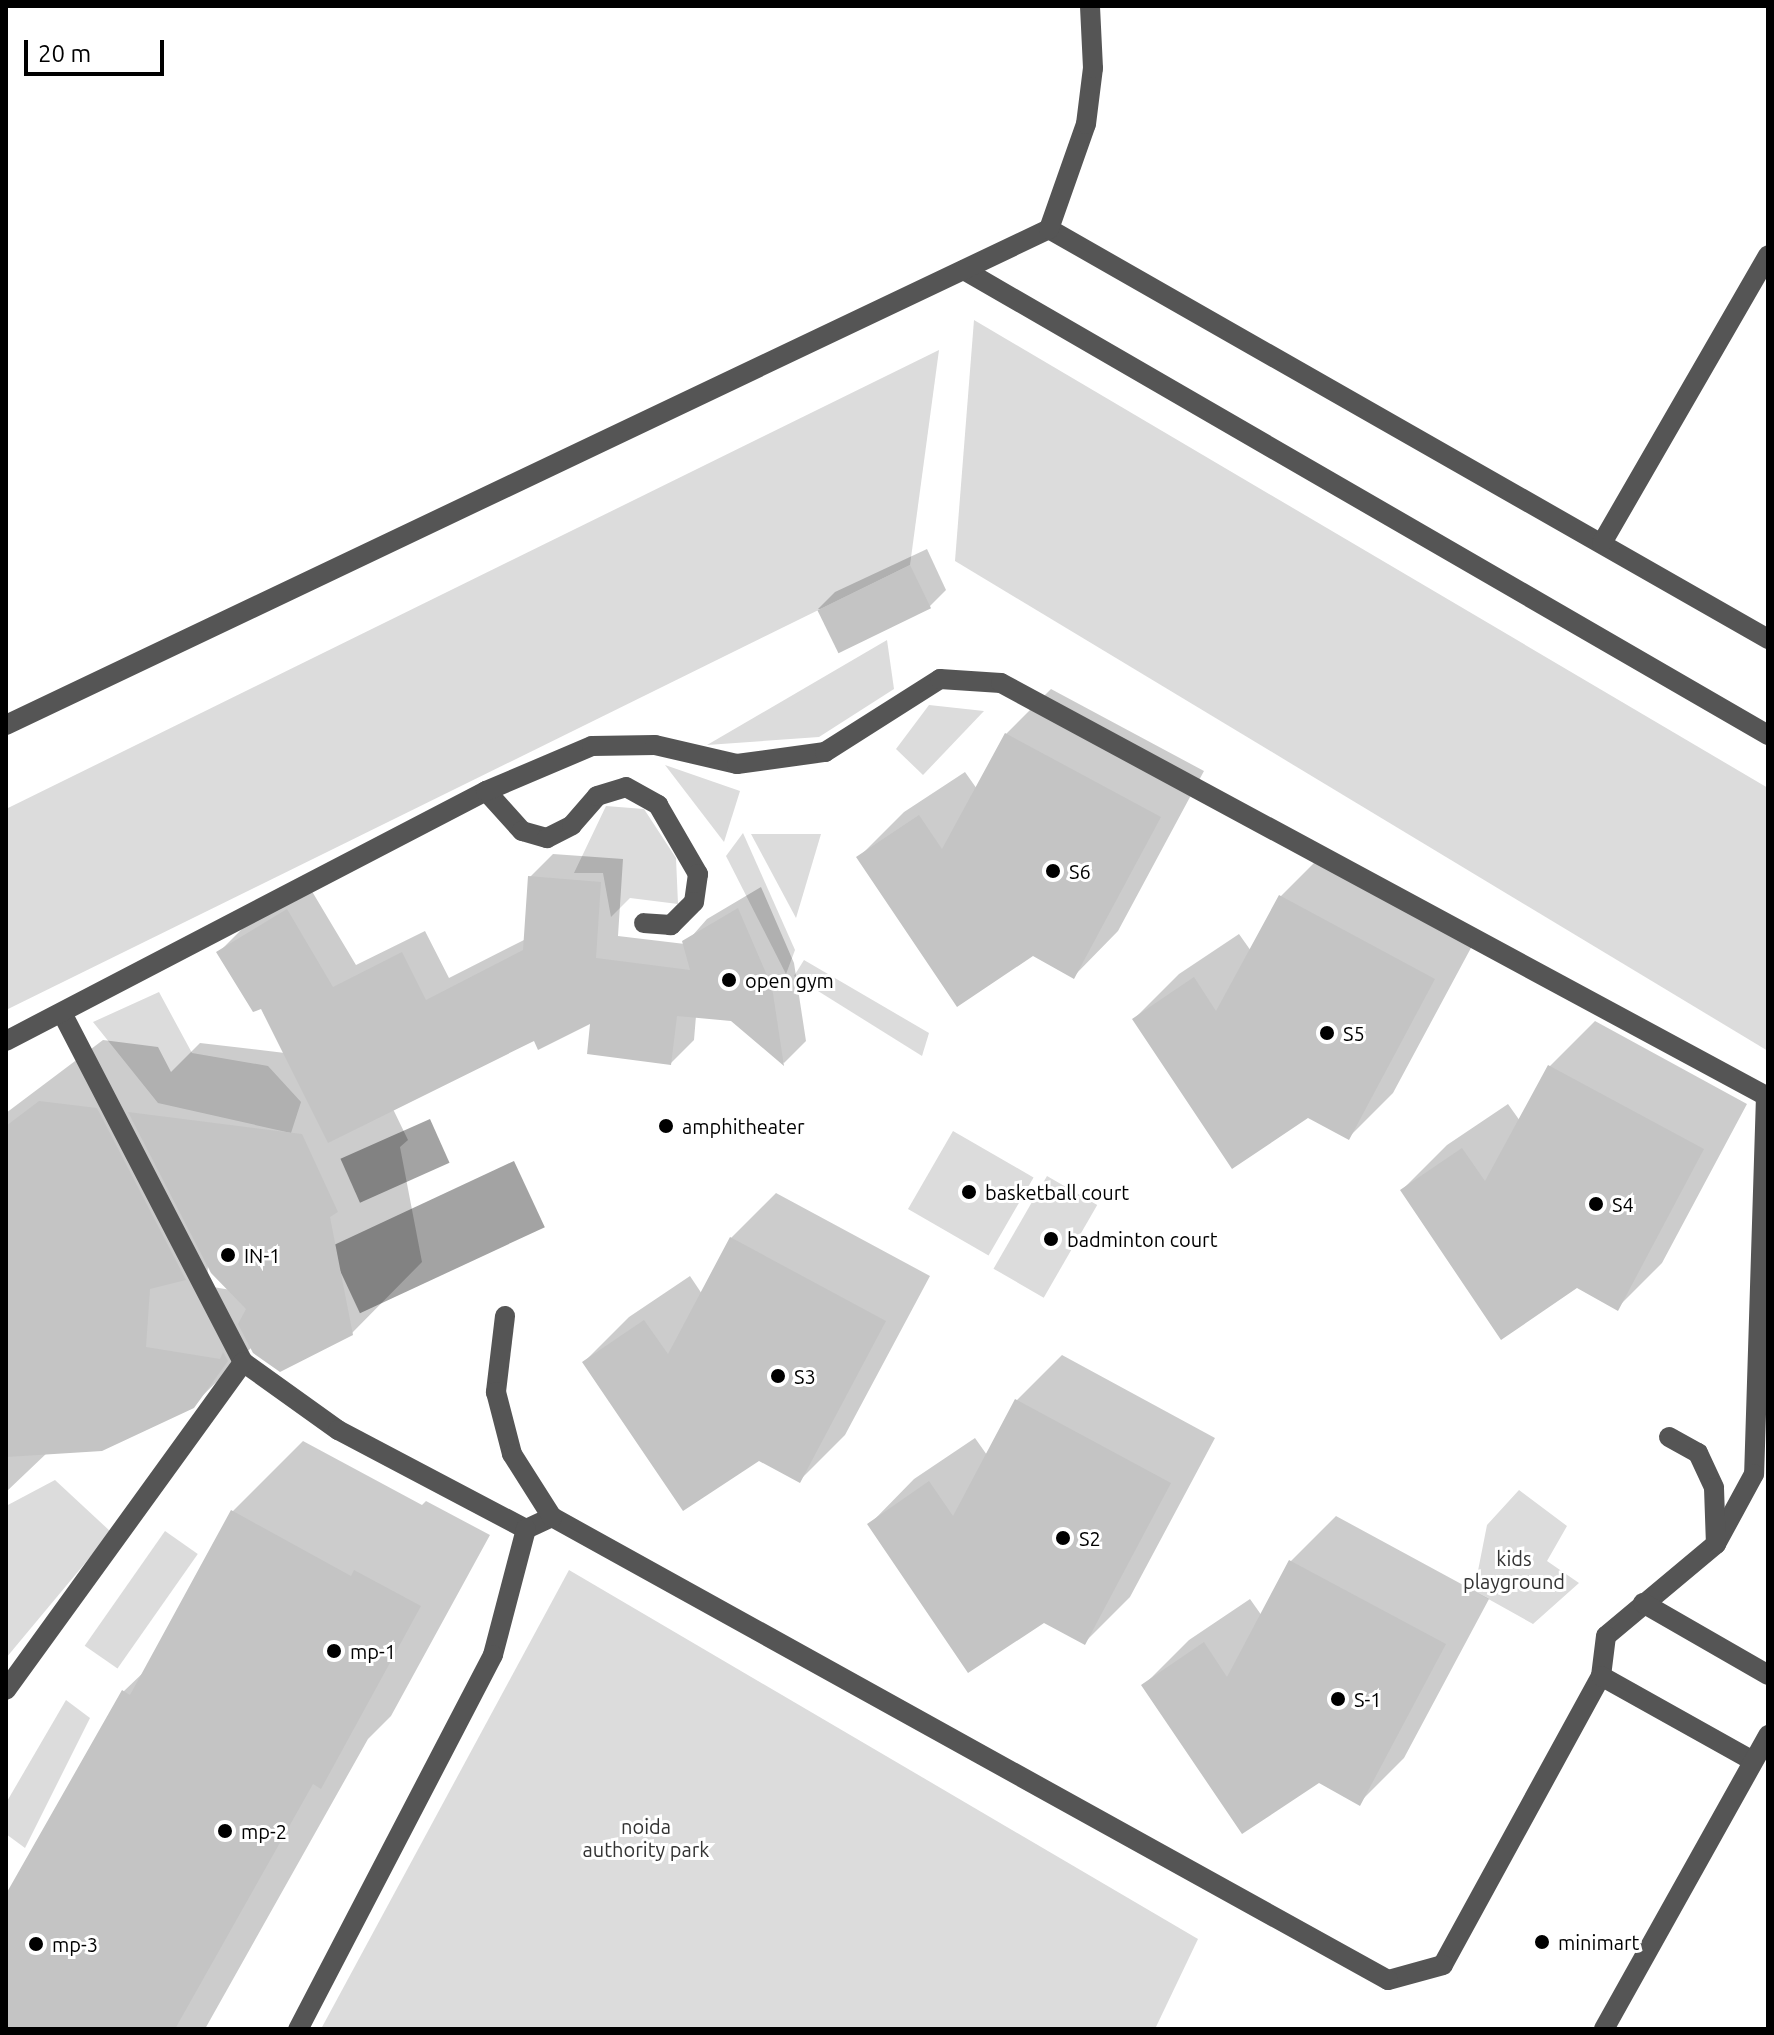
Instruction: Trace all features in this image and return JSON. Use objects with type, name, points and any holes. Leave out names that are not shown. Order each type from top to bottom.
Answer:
[{"type":"street","points":[[6,725],[1049,229],[1086,124],[1093,68],[1090,6]]},
{"type":"street","points":[[1049,229],[1768,639]]},
{"type":"street","points":[[1602,543],[1768,256]]},
{"type":"street","points":[[964,270],[1768,735]]},
{"type":"street","points":[[6,1041],[486,791],[592,746],[655,745],[737,764],[825,752],[940,679],[1001,683],[1766,1096],[1754,1474],[1716,1544],[1606,1636],[1601,1676],[1443,1965],[1388,1980],[552,1517],[512,1454],[496,1392],[505,1316]]},
{"type":"street","points":[[486,791],[522,831],[547,838],[572,825],[597,796],[626,787],[658,805],[698,874],[694,902],[671,925],[644,923]]},
{"type":"street","points":[[62,1013],[243,1362],[338,1430],[526,1529]]},
{"type":"street","points":[[6,1690],[243,1362]]},
{"type":"street","points":[[1669,1437],[1698,1453],[1714,1488],[1716,1544]]},
{"type":"street","points":[[526,1529],[552,1517]]},
{"type":"street","points":[[298,2029],[493,1655],[526,1529]]},
{"type":"street","points":[[1643,1603],[1768,1675]]},
{"type":"street","points":[[1601,1676],[1753,1761]]},
{"type":"street","points":[[1604,2029],[1768,1735]]},
{"type":"green space","points":[[974,320],[1768,788],[1768,1051],[955,561]]},
{"type":"green space","points":[[939,350],[910,565],[6,1010],[6,809]]},
{"type":"green space","points":[[887,640],[894,689],[819,737],[707,745]]},
{"type":"green space","points":[[929,705],[984,711],[923,775],[896,749]]},
{"type":"green space","points":[[665,765],[740,791],[724,842]]},
{"type":"green space","points":[[606,806],[644,809],[676,858],[678,904],[630,898],[611,917],[603,873],[574,873]]},
{"type":"green space","points":[[743,833],[795,950],[786,974],[726,856]]},
{"type":"green space","points":[[751,834],[821,834],[796,918]]},
{"type":"green space","points":[[804,960],[929,1033],[922,1056],[794,976]]},
{"type":"green space","points":[[159,992],[192,1053],[268,1066],[301,1102],[291,1133],[158,1103],[93,1022]]},
{"type":"green space","name":"basketball court","points":[[953,1131],[1034,1177],[989,1255],[908,1209]]},
{"type":"green space","name":"badminton court","points":[[1047,1176],[1097,1205],[1044,1298],[994,1269]]},
{"type":"green space","points":[[55,1480],[111,1532],[6,1658],[6,1506]]},
{"type":"green space","name":"kids playground","points":[[1519,1490],[1567,1526],[1547,1561],[1579,1583],[1533,1624],[1474,1591],[1487,1525]]},
{"type":"green space","points":[[165,1531],[198,1554],[117,1669],[85,1646]]},
{"type":"green space","name":"noida authority park","points":[[569,1570],[1198,1939],[1155,2029],[321,2029]]},
{"type":"green space","points":[[66,1700],[90,1718],[25,1848],[6,1834],[6,1803]]},
{"type":"shaded area","points":[[430,1119],[450,1163],[360,1203],[340,1159]]},
{"type":"shaded area","points":[[514,1161],[545,1227],[360,1313],[329,1247]]},
{"type":"building","points":[[910,565],[931,608],[838,653],[817,610]]},
{"type":"building","name":"S6","points":[[1005,733],[1161,817],[1074,979],[1033,956],[957,1007],[856,857],[919,815],[942,849]]},
{"type":"building","points":[[528,876],[601,882],[596,958],[690,970],[682,941],[738,908],[772,987],[784,1066],[731,1021],[677,1016],[671,1065],[587,1054],[590,1024],[538,1050],[534,1041],[328,1143],[261,1009],[253,1012],[216,952],[287,909],[333,987],[402,952],[426,1000],[523,950]]},
{"type":"building","name":"S5","points":[[1279,895],[1435,979],[1349,1140],[1308,1118],[1232,1169],[1132,1019],[1194,977],[1216,1011]]},
{"type":"building","name":"S4","points":[[1548,1065],[1704,1149],[1618,1311],[1577,1288],[1501,1340],[1400,1190],[1462,1148],[1485,1181]]},
{"type":"building","points":[[39,1101],[97,1108],[186,1280],[150,1289],[146,1347],[220,1359],[223,1352],[228,1361],[194,1408],[102,1451],[6,1457],[6,1126]]},
{"type":"building","name":"IN-1","points":[[128,1112],[302,1134],[338,1212],[330,1217],[353,1335],[280,1372],[253,1353],[238,1324],[246,1309],[211,1273]]},
{"type":"building","name":"S3","points":[[730,1237],[886,1321],[800,1483],[759,1461],[683,1511],[582,1362],[644,1320],[668,1354]]},
{"type":"building","name":"S2","points":[[1015,1399],[1171,1483],[1085,1645],[1044,1623],[968,1673],[867,1524],[929,1481],[953,1516]]},
{"type":"building","points":[[231,1510],[351,1576],[354,1570],[421,1606],[321,1789],[313,1784],[175,2029],[6,2029],[6,1894],[122,1690],[130,1695]]},
{"type":"building","name":"S-1","points":[[1289,1560],[1446,1644],[1360,1806],[1319,1783],[1242,1834],[1141,1685],[1204,1642],[1227,1677]]},
{"type":"place","name":"S6","points":[[1053,871]]},
{"type":"place","name":"open gym","points":[[729,980]]},
{"type":"place","name":"S5","points":[[1327,1033]]},
{"type":"place","name":"amphitheater","points":[[666,1126]]},
{"type":"place","name":"basketball court","points":[[969,1192]]},
{"type":"place","name":"S4","points":[[1596,1204]]},
{"type":"place","name":"badminton court","points":[[1051,1239]]},
{"type":"place","name":"IN-1","points":[[228,1255]]},
{"type":"place","name":"S3","points":[[778,1376]]},
{"type":"place","name":"S2","points":[[1063,1538]]},
{"type":"place","name":"mp-1","points":[[334,1651]]},
{"type":"place","name":"S-1","points":[[1338,1699]]},
{"type":"place","name":"mp-2","points":[[225,1831]]},
{"type":"place","name":"minimart","points":[[1542,1942]]},
{"type":"place","name":"mp-3","points":[[36,1944]]}]
